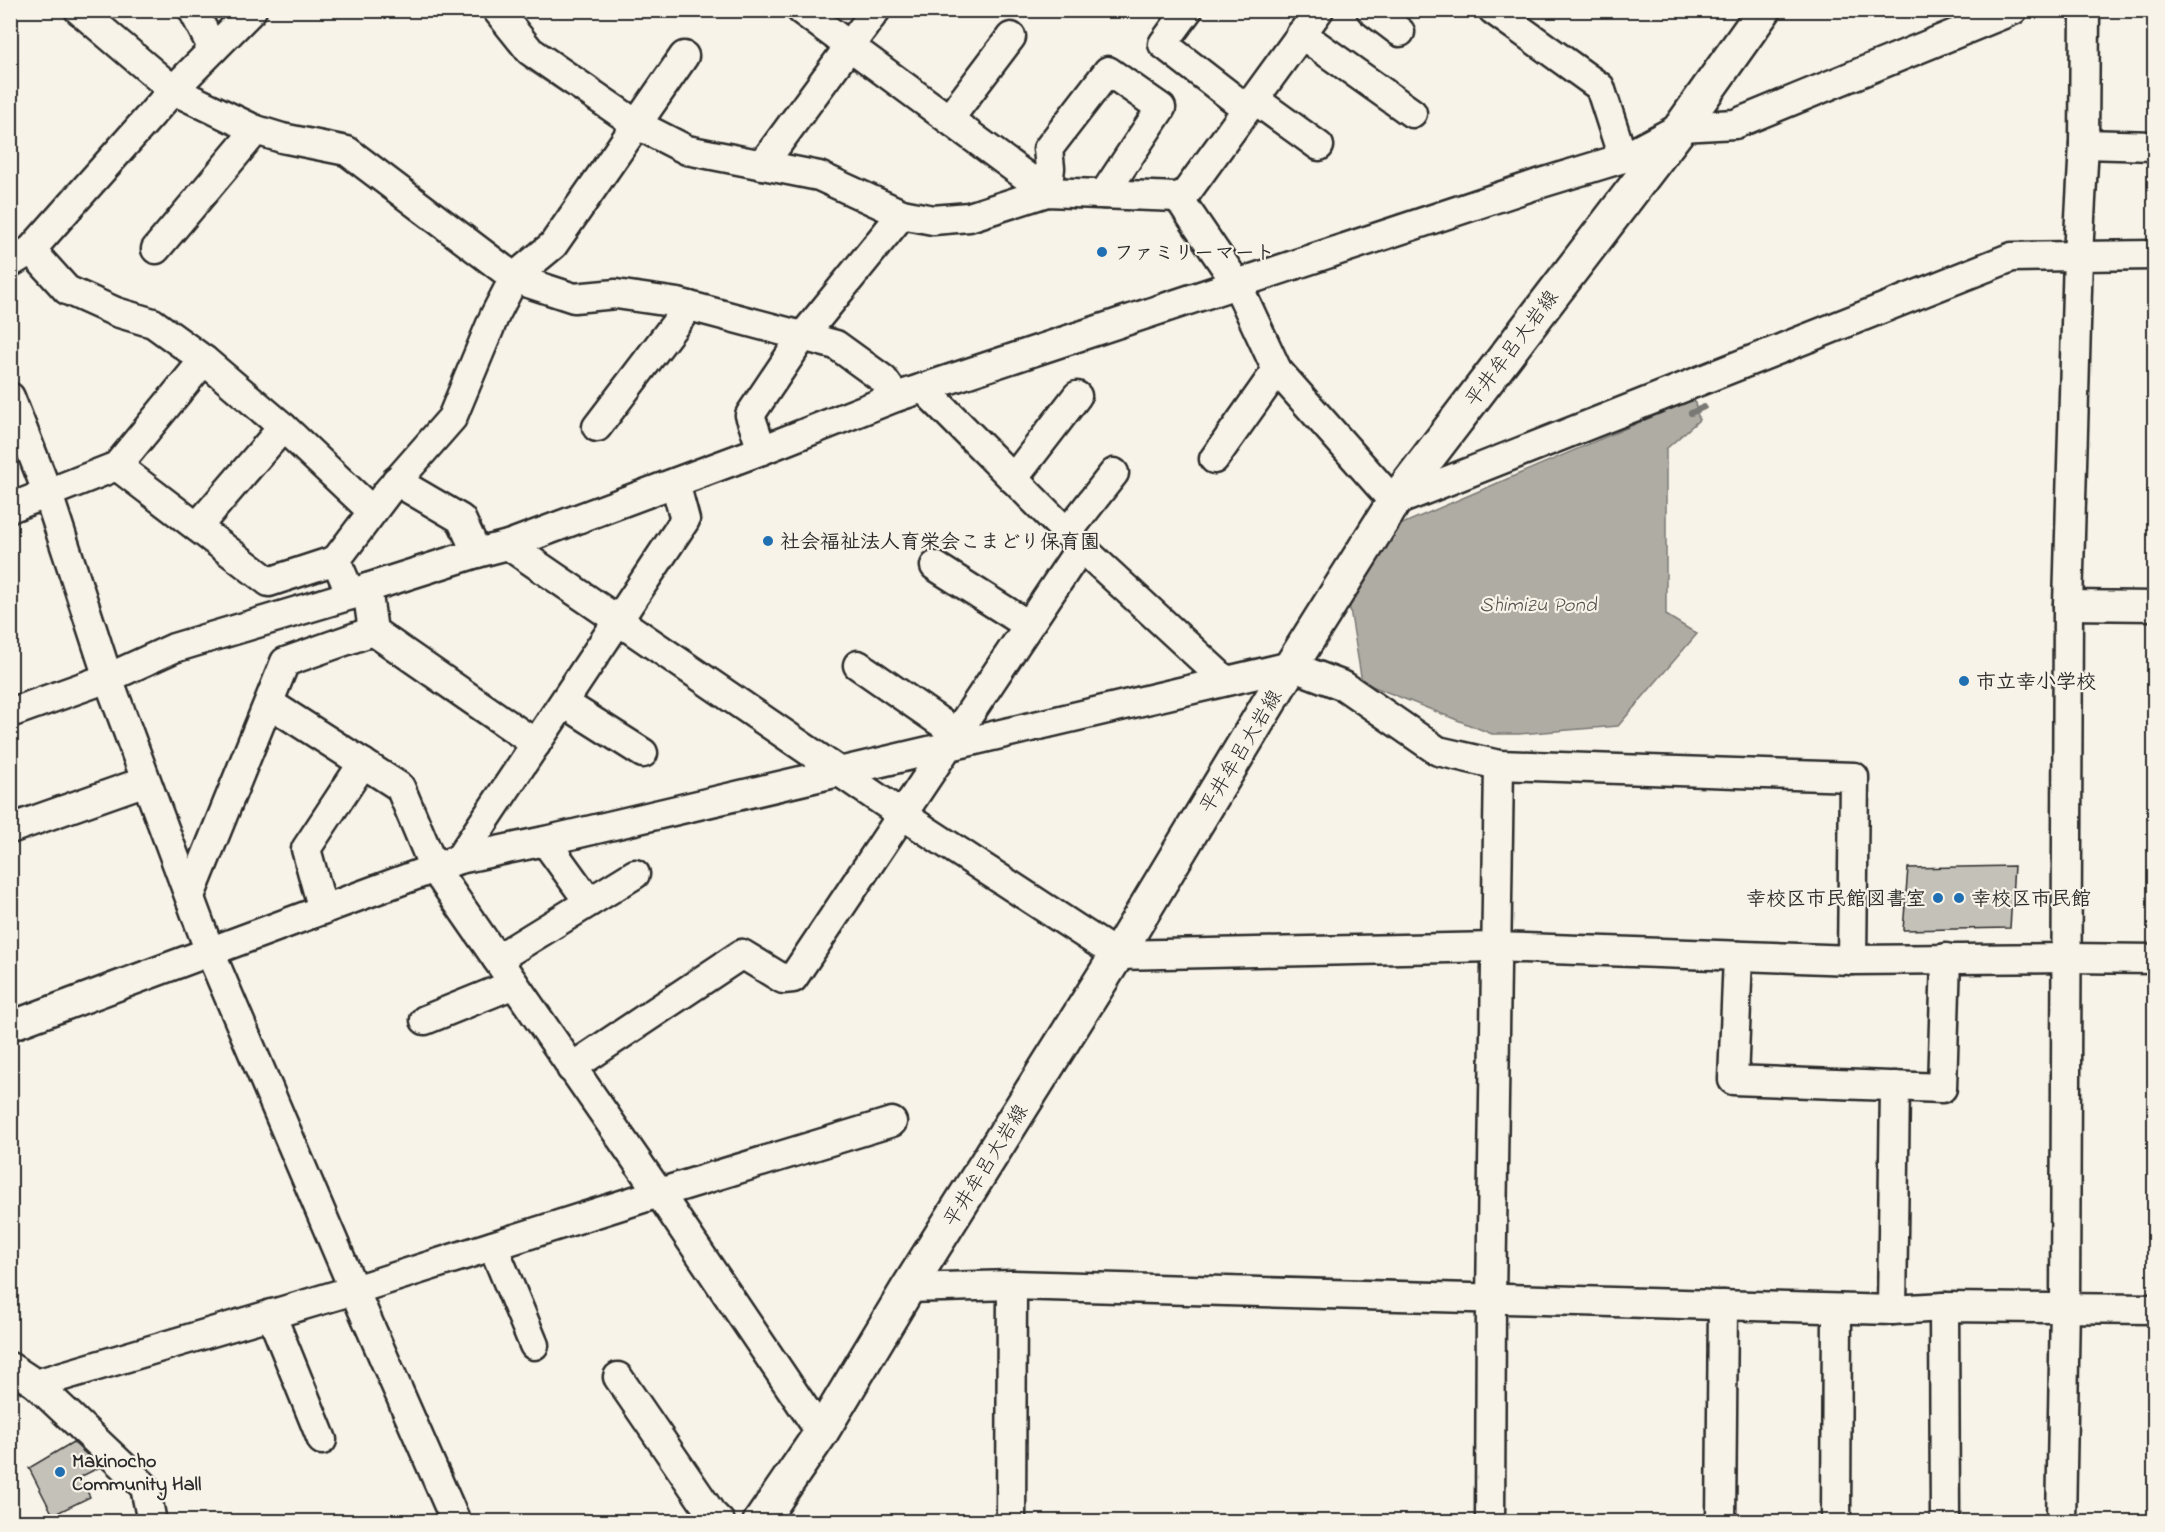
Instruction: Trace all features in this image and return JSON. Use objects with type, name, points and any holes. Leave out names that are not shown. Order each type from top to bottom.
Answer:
[{"type":"main road","name":"平井牟呂大岩線","points":[[760,1521],[821,1433],[908,1288],[1117,955],[1291,666],[1394,502],[1681,127],[1764,10]]},
{"type":"street","points":[[79,10],[173,90],[256,130],[282,138],[347,151],[516,279],[574,298],[616,294],[689,306],[836,345],[884,379],[909,393],[1013,479],[1074,540],[1226,681]]},
{"type":"street","points":[[193,10],[213,49]]},
{"type":"street","points":[[252,10],[173,90],[21,257],[67,290],[116,312],[153,323],[204,360],[283,427],[372,512]]},
{"type":"street","points":[[497,10],[530,51],[636,124],[687,150],[819,176],[902,214],[933,220],[969,217],[1047,192],[1178,197],[1186,193],[1318,10]]},
{"type":"street","points":[[801,10],[1047,192]]},
{"type":"street","points":[[762,165],[876,10]]},
{"type":"street","points":[[1188,10],[1163,44],[1251,104],[1319,146]]},
{"type":"street","points":[[1371,10],[1400,32]]},
{"type":"street","points":[[1493,10],[1600,87],[1623,158]]},
{"type":"street","points":[[10,713],[108,678],[174,648],[508,545],[909,393],[1623,158],[1681,127],[1735,124],[2013,10]]},
{"type":"street","points":[[2061,1521],[2065,1307],[2068,605],[2078,255],[2084,144],[2085,10]]},
{"type":"street","points":[[1301,34],[1412,113]]},
{"type":"street","points":[[950,119],[1011,37]]},
{"type":"street","points":[[117,466],[269,582],[336,560],[396,481],[452,418],[509,288],[524,269],[553,245],[684,56]]},
{"type":"street","points":[[1047,192],[1050,168],[1048,149],[1108,71],[1161,108],[1104,194]]},
{"type":"street","points":[[156,249],[256,130]]},
{"type":"street","points":[[2084,144],[2154,146]]},
{"type":"street","points":[[1178,197],[1237,284],[1277,370],[1394,502],[2012,257],[2154,255]]},
{"type":"street","points":[[762,450],[750,415],[803,336],[902,214]]},
{"type":"street","points":[[597,427],[689,306]]},
{"type":"street","points":[[10,508],[117,466],[204,360]]},
{"type":"street","points":[[1214,459],[1277,370]]},
{"type":"street","points":[[1013,479],[1077,396]]},
{"type":"street","points":[[10,397],[48,494],[108,678],[210,952],[354,1290],[457,1520]]},
{"type":"street","points":[[197,528],[283,427]]},
{"type":"street","points":[[571,1068],[742,954],[783,979],[793,978],[1028,625],[1074,540],[1114,473]]},
{"type":"street","points":[[396,481],[461,519],[477,553]]},
{"type":"street","points":[[446,864],[536,744],[685,520],[675,483]]},
{"type":"street","points":[[508,545],[901,814],[1117,955],[1495,947],[1852,960],[2154,959]]},
{"type":"street","points":[[336,560],[359,591],[373,631],[536,744]]},
{"type":"street","points":[[935,567],[1028,625]]},
{"type":"street","points":[[2068,605],[2154,606]]},
{"type":"street","points":[[190,896],[285,662],[373,631]]},
{"type":"street","points":[[858,665],[952,739]]},
{"type":"street","points":[[10,1026],[446,864],[839,771],[952,739],[1291,666],[1344,686],[1438,751],[1499,765],[1854,777],[1852,960]]},
{"type":"street","points":[[269,703],[400,787],[446,864],[496,959],[659,1193],[821,1433]]},
{"type":"street","points":[[564,703],[643,753]]},
{"type":"street","points":[[323,910],[306,849],[363,762]]},
{"type":"street","points":[[1490,1521],[1495,947],[1499,765]]},
{"type":"street","points":[[10,829],[146,781]]},
{"type":"street","points":[[545,841],[589,902]]},
{"type":"street","points":[[496,959],[634,874]]},
{"type":"street","points":[[1738,956],[1733,1080],[1942,1088],[1946,958]]},
{"type":"street","points":[[424,1020],[514,984]]},
{"type":"street","points":[[1892,1310],[1895,1086]]},
{"type":"street","points":[[20,1378],[271,1314],[354,1290],[892,1122]]},
{"type":"street","points":[[494,1246],[534,1345]]},
{"type":"street","points":[[1011,1521],[1012,1285]]},
{"type":"street","points":[[908,1288],[1012,1285],[1892,1310],[1944,1307],[2154,1309]]},
{"type":"street","points":[[1721,1521],[1723,1305]]},
{"type":"street","points":[[1944,1307],[1945,1521]]},
{"type":"street","points":[[1836,1521],[1837,1309]]},
{"type":"street","points":[[271,1314],[322,1440]]},
{"type":"street","points":[[618,1377],[711,1513],[720,1521]]},
{"type":"street","points":[[20,1378],[145,1487],[152,1521]]},
{"type":"water","name":"Shimizu Pond","points":[[1694,399],[1699,420],[1666,449],[1666,615],[1697,634],[1618,726],[1492,734],[1362,682],[1349,603],[1395,527]]},
{"type":"building","name":"幸校区市民館","points":[[2014,866],[2010,928],[1903,930],[1908,868]]},
{"type":"building","name":"Makinocho Community Hall","points":[[73,1442],[100,1467],[80,1477],[90,1497],[53,1515],[29,1468]]},
{"type":"waterway","points":[[524,61],[528,67],[573,97]]},
{"type":"waterway","points":[[1691,413],[1704,407]]},
{"type":"place","name":"ファミリーマート","points":[[1102,252]]},
{"type":"place","name":"社会福祉法人育栄会こまどり保育園","points":[[768,541]]},
{"type":"place","name":"市立幸小学校","points":[[1964,681]]},
{"type":"place","name":"幸校区市民館図書室","points":[[1938,898]]},
{"type":"place","name":"幸校区市民館","points":[[1959,898]]},
{"type":"place","name":"Makinocho Community Hall","points":[[60,1472]]}]
